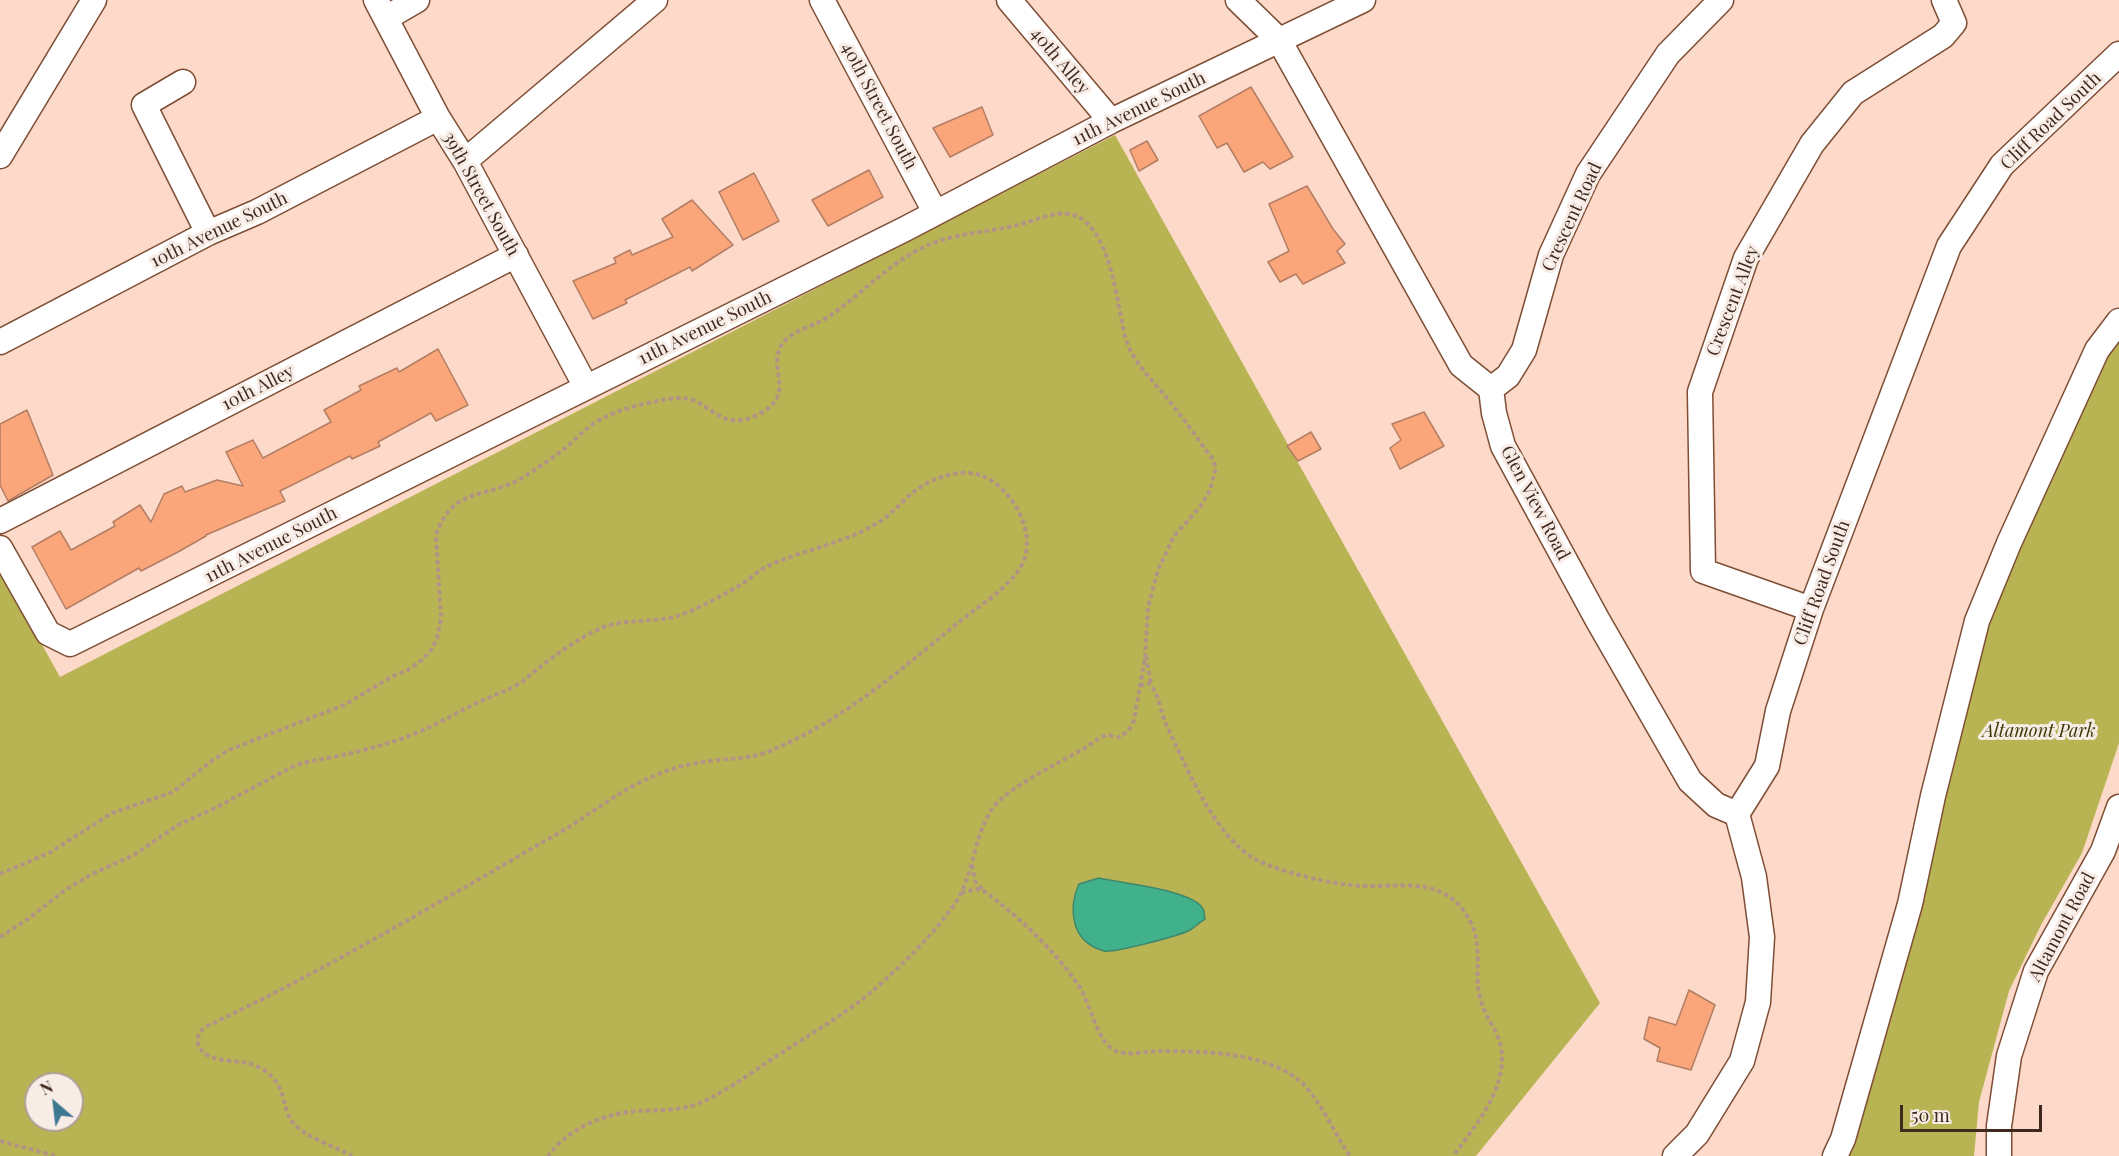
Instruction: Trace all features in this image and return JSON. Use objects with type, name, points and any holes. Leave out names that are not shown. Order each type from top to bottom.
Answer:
[{"type":"street","points":[[0,156],[94,0]]},
{"type":"street","points":[[381,9],[417,0]]},
{"type":"street","points":[[465,161],[655,0]]},
{"type":"street","name":"40th Street South","points":[[822,0],[935,212]]},
{"type":"street","name":"40th Alley","points":[[1009,0],[1111,121]]},
{"type":"street","points":[[1238,0],[1279,40],[1461,365],[1491,388]]},
{"type":"street","name":"11th Avenue South","points":[[0,548],[48,633],[70,644],[935,212],[1111,121],[1363,0]]},
{"type":"street","name":"Crescent Road","points":[[1491,388],[1508,376],[1524,350],[1551,255],[1588,174],[1668,54],[1721,0]]},
{"type":"street","name":"Crescent Alley","points":[[1811,609],[1703,571],[1700,392],[1746,258],[1812,144],[1852,93],[1943,36],[1954,23],[1944,0]]},
{"type":"street","name":"39th Street South","points":[[381,9],[438,118],[465,161],[586,387]]},
{"type":"street","name":"Cliff Road South","points":[[1737,814],[1767,766],[1778,711],[1811,609],[1948,246],[2002,165],[2119,54]]},
{"type":"street","points":[[183,82],[144,105],[208,233]]},
{"type":"street","name":"10th Avenue South","points":[[0,342],[208,233],[257,212],[438,118]]},
{"type":"street","name":"10th Alley","points":[[0,521],[516,255]]},
{"type":"street","points":[[1835,1156],[1843,1139],[1910,904],[1933,796],[1977,621],[2097,350],[2119,321]]},
{"type":"street","name":"Glen View Road","points":[[1491,388],[1494,413],[1503,446],[1597,619],[1690,781],[1716,805],[1737,814]]},
{"type":"street","name":"Altamont Road","points":[[1999,1156],[1999,1126],[2009,1056],[2036,971],[2103,851],[2119,807]]},
{"type":"street","points":[[1675,1156],[1697,1134],[1742,1061],[1758,1002],[1762,937],[1754,878],[1737,814]]},
{"type":"path","points":[[0,873],[51,852],[112,813],[173,792],[214,759],[229,750],[344,705],[422,660],[432,649],[441,619],[436,535],[441,522],[457,504],[468,496],[497,488],[523,477],[566,447],[595,422],[612,414],[678,398],[691,399],[719,417],[732,421],[743,421],[757,416],[770,408],[776,399],[780,380],[777,365],[782,344],[792,336],[828,317],[888,269],[918,250],[937,242],[1019,225],[1058,214],[1072,214],[1093,231],[1109,263],[1115,280],[1129,349],[1138,364],[1212,458],[1216,468],[1210,490],[1200,507],[1174,536],[1158,570],[1148,607],[1146,652],[1134,720],[1129,730],[1120,737],[1108,735],[1055,764],[1005,796],[991,811],[961,893],[932,932],[892,973],[856,1005],[731,1086],[695,1105],[664,1111],[636,1111],[591,1122],[570,1134],[548,1156]]},
{"type":"path","points":[[0,937],[28,919],[65,890],[92,874],[134,855],[178,825],[302,763],[390,742],[429,728],[459,711],[521,683],[547,662],[600,628],[615,624],[669,619],[687,613],[740,585],[762,569],[859,533],[885,519],[918,488],[938,479],[959,473],[972,473],[987,477],[999,486],[1016,507],[1028,540],[1021,567],[993,596],[874,692],[814,730],[762,754],[740,759],[684,765],[640,783],[422,913],[200,1032],[197,1039],[200,1047],[206,1053],[218,1059],[252,1064],[263,1070],[277,1082],[294,1124],[310,1137],[322,1140],[352,1156]]},
{"type":"path","points":[[1146,652],[1152,686],[1166,723],[1211,815],[1231,841],[1250,857],[1274,867],[1358,886],[1407,884],[1426,886],[1452,899],[1472,926],[1477,946],[1477,990],[1482,1007],[1501,1046],[1502,1066],[1491,1102],[1453,1156]]},
{"type":"path","points":[[1139,686],[1149,683],[1152,686]]},
{"type":"path","points":[[971,861],[975,881],[1028,926],[1078,984],[1109,1047],[1120,1053],[1198,1052],[1242,1056],[1270,1064],[1293,1076],[1304,1085],[1315,1098],[1350,1156]]},
{"type":"path","points":[[961,893],[976,889],[984,891]]},
{"type":"path","points":[[0,1141],[56,1156]]},
{"type":"green space","points":[[1115,135],[1600,1003],[1476,1156],[0,1156],[0,569],[60,677]]},
{"type":"green space","name":"Altamont Park","points":[[2119,333],[2119,743],[2082,853],[2041,925],[2009,991],[1979,1102],[1974,1156],[1842,1156],[1981,642],[2094,376]]},
{"type":"shaded area","points":[[1099,878],[1156,888],[1186,897],[1197,902],[1204,911],[1205,919],[1184,933],[1104,951],[1090,944],[1079,934],[1073,908],[1079,884]]},
{"type":"building","points":[[1251,87],[1293,157],[1270,169],[1263,162],[1244,172],[1227,143],[1217,148],[1199,116]]},
{"type":"building","points":[[982,107],[993,135],[950,157],[933,128]]},
{"type":"building","points":[[1147,141],[1158,160],[1139,171],[1130,150]]},
{"type":"building","points":[[869,170],[883,197],[828,226],[812,200]]},
{"type":"building","points":[[754,173],[779,221],[743,240],[719,192]]},
{"type":"building","points":[[1307,186],[1333,229],[1345,244],[1337,251],[1345,263],[1303,284],[1296,274],[1280,282],[1268,262],[1289,251],[1269,204]]},
{"type":"building","points":[[692,200],[733,245],[692,271],[690,267],[625,300],[627,303],[593,319],[573,281],[616,263],[614,258],[630,250],[632,255],[673,237],[662,219]]},
{"type":"building","points":[[438,349],[468,405],[436,421],[431,413],[378,442],[380,446],[352,459],[350,456],[280,491],[285,501],[206,535],[141,571],[139,568],[66,609],[32,547],[60,531],[71,550],[115,526],[113,522],[140,505],[151,522],[164,494],[182,486],[185,492],[217,480],[243,486],[226,452],[253,440],[263,458],[331,422],[324,410],[361,390],[359,386],[397,368],[399,372]]},
{"type":"building","points":[[27,410],[53,475],[8,501],[0,485],[0,424]]},
{"type":"building","points":[[1424,412],[1444,446],[1400,469],[1390,448],[1401,440],[1392,424]]},
{"type":"building","points":[[1311,432],[1321,449],[1298,461],[1287,446]]},
{"type":"building","points":[[1689,990],[1715,1005],[1691,1070],[1657,1061],[1660,1048],[1644,1039],[1649,1017],[1676,1025]]}]
